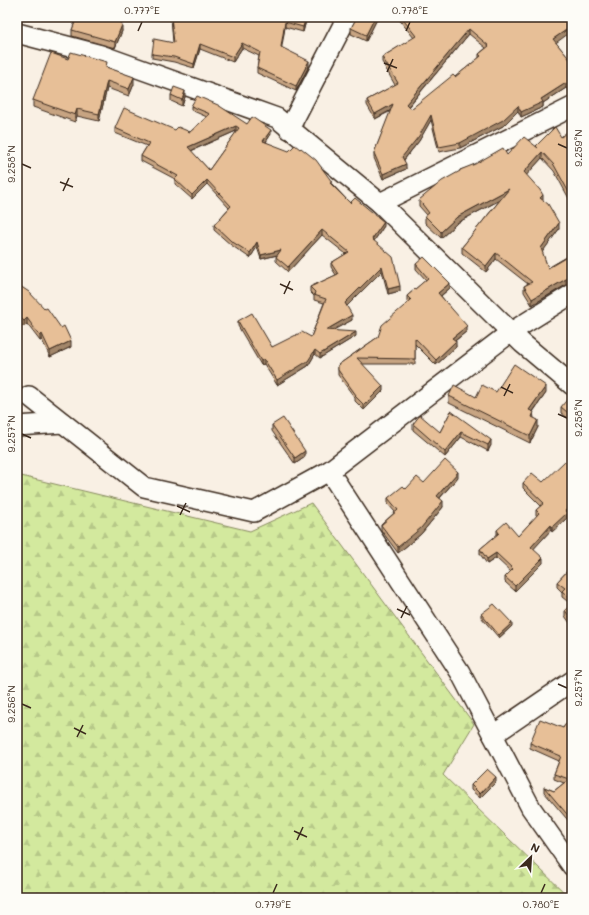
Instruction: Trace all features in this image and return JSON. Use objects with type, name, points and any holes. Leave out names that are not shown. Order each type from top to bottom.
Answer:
[{"type":"street","points":[[289,129],[347,17]]},
{"type":"street","points":[[17,34],[101,55],[277,118],[380,203],[511,332],[572,386]]},
{"type":"street","points":[[380,203],[572,107]]},
{"type":"street","points":[[29,396],[144,487],[254,512],[329,472],[511,332],[572,294]]},
{"type":"street","points":[[17,426],[63,423]]},
{"type":"street","points":[[329,472],[460,672],[531,808],[572,866]]},
{"type":"street","points":[[493,735],[572,681]]},
{"type":"green space","points":[[17,475],[250,531],[311,503],[474,724],[443,775],[570,898],[17,898]]},
{"type":"building","points":[[77,17],[118,17],[122,25],[115,42],[72,30]]},
{"type":"building","points":[[171,17],[306,17],[303,27],[285,22],[281,47],[309,61],[296,86],[257,68],[260,52],[242,43],[233,57],[200,44],[194,64],[174,57],[152,54],[154,39],[174,43]]},
{"type":"building","points":[[357,17],[375,17],[366,35],[351,28]]},
{"type":"building","points":[[401,17],[572,17],[572,26],[553,39],[572,62],[572,83],[569,86],[566,83],[541,99],[543,102],[521,112],[518,106],[503,120],[460,143],[439,147],[431,115],[419,136],[402,157],[406,164],[383,174],[374,153],[393,104],[375,114],[367,100],[398,83],[382,57],[416,36]],"holes":[[[469,29],[489,46],[479,54],[481,56],[455,77],[453,75],[411,109],[406,104]]]},
{"type":"building","points":[[71,52],[107,62],[106,67],[134,77],[129,89],[107,81],[99,114],[77,109],[75,115],[33,100],[51,53],[68,59]]},
{"type":"building","points":[[174,87],[185,91],[182,100],[171,95]]},
{"type":"building","points":[[197,96],[218,105],[247,124],[252,117],[271,130],[263,141],[289,151],[295,145],[300,149],[301,148],[316,160],[332,182],[330,183],[350,203],[355,198],[384,222],[372,239],[393,257],[400,286],[388,289],[382,266],[345,303],[352,315],[326,330],[356,332],[320,354],[315,350],[308,361],[277,380],[264,359],[261,361],[238,321],[252,313],[272,347],[302,332],[311,337],[326,299],[314,295],[315,292],[310,287],[338,274],[331,263],[349,252],[322,230],[288,267],[276,257],[281,250],[261,255],[257,242],[250,253],[231,241],[214,225],[231,206],[207,180],[192,195],[175,179],[178,176],[141,156],[149,143],[115,128],[124,108],[175,130],[178,127],[190,132],[210,114],[191,106]],"holes":[[[236,126],[239,128],[209,170],[188,147]]]},
{"type":"building","points":[[555,127],[561,137],[572,128],[572,198],[554,165],[542,152],[524,172],[540,190],[543,195],[540,198],[548,204],[559,223],[541,248],[548,268],[572,254],[572,277],[532,299],[524,286],[532,282],[496,253],[486,266],[462,247],[509,189],[457,217],[441,232],[425,216],[429,213],[419,200],[442,181],[503,148],[507,155],[524,137],[538,148],[536,146]]},
{"type":"building","points":[[424,257],[450,283],[438,293],[467,326],[452,338],[456,341],[436,360],[415,338],[415,359],[357,358],[383,386],[364,405],[355,396],[356,395],[338,370],[338,365],[378,337],[382,325],[411,300],[407,296],[428,278],[416,264]]},
{"type":"building","points":[[17,284],[29,292],[45,309],[47,308],[61,328],[64,326],[71,341],[50,351],[42,334],[40,336],[27,318],[24,321],[17,314]]},
{"type":"building","points":[[514,364],[546,386],[529,410],[534,412],[532,417],[538,420],[530,436],[449,396],[454,385],[476,397],[482,385],[496,392]]},
{"type":"building","points":[[570,396],[572,397],[572,416],[561,407]]},
{"type":"building","points":[[451,411],[491,440],[488,445],[461,432],[445,452],[413,424],[420,415],[440,432]]},
{"type":"building","points":[[283,418],[305,451],[295,458],[272,425]]},
{"type":"building","points":[[445,460],[458,472],[437,496],[443,501],[421,528],[398,547],[381,525],[398,510],[388,498],[403,486],[406,489],[417,477],[424,483]]},
{"type":"building","points":[[565,461],[572,468],[572,504],[565,511],[567,513],[552,527],[551,525],[531,547],[543,558],[515,586],[505,577],[513,569],[496,553],[487,559],[480,549],[499,533],[497,530],[506,522],[518,536],[539,513],[536,510],[544,503],[523,483],[532,473],[543,482]]},
{"type":"building","points":[[572,566],[572,600],[562,591],[565,588],[557,582]]},
{"type":"building","points":[[494,604],[512,623],[499,635],[481,614]]},
{"type":"building","points":[[572,605],[572,621],[565,610]]},
{"type":"building","points":[[572,715],[572,820],[544,787],[554,791],[569,779],[554,774],[561,756],[530,743],[540,719],[563,728]]},
{"type":"building","points":[[487,769],[496,777],[480,794],[471,785]]}]
